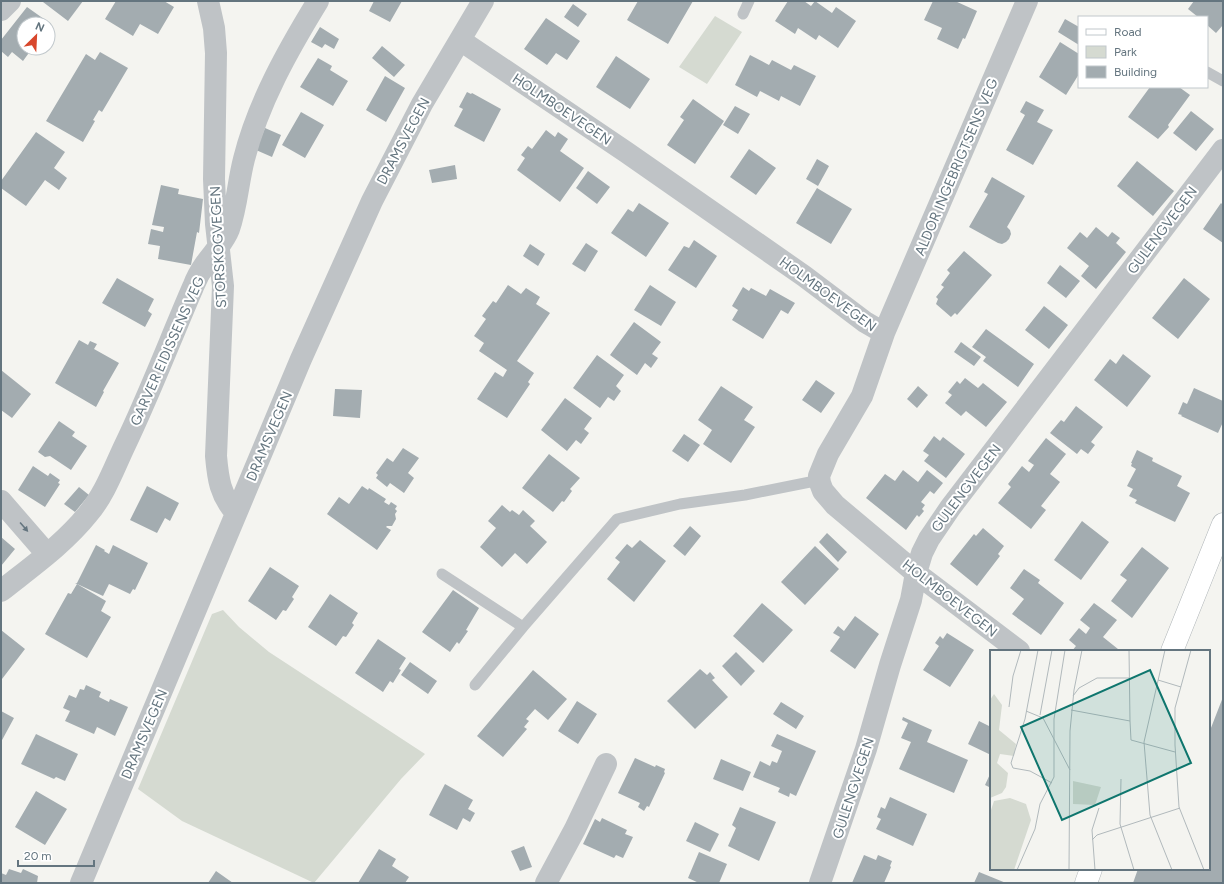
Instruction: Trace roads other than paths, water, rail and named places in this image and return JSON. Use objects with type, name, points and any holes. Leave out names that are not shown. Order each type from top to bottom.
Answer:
[{"type":"street","points":[[1,10],[10,1]]},
{"type":"street","name":"STORSKOGVEGEN","points":[[208,1],[214,28],[216,53],[214,179],[216,224],[223,286],[216,456],[218,480],[225,499],[236,513]]},
{"type":"street","name":"GARVER EIDISSENS VEG","points":[[1,591],[68,536],[89,514],[103,492],[146,401],[194,285],[206,262],[219,247],[228,231],[234,213],[244,158],[253,130],[268,92],[318,1]]},
{"type":"street","name":"DRAMSVEGEN","points":[[81,883],[301,359],[372,201],[422,104],[483,1]]},
{"type":"street","name":"ALDOR INGEBRIGTSENS VEG","points":[[884,333],[1027,1]]},
{"type":"street","name":"HOLMBOEVEGEN","points":[[460,40],[626,152],[804,276],[865,322],[884,333],[862,396],[828,454],[819,476],[823,491],[835,505],[916,573],[1018,650]]},
{"type":"street","name":"GULENGVEGEN","points":[[820,883],[866,749],[890,664],[911,600],[916,573],[922,553],[929,539],[950,508],[1223,150]]},
{"type":"street","points":[[1,501],[46,555]]},
{"type":"street","points":[[1172,650],[1223,524]]},
{"type":"street","points":[[546,883],[575,829],[606,764]]},
{"type":"street","points":[[1086,883],[1091,870]]},
{"type":"lane","points":[[743,14],[749,1]]},
{"type":"lane","points":[[1208,73],[1223,81]]},
{"type":"lane","points":[[475,685],[523,627],[617,519],[680,504],[745,495],[820,480]]},
{"type":"lane","points":[[442,574],[523,627]]}]
